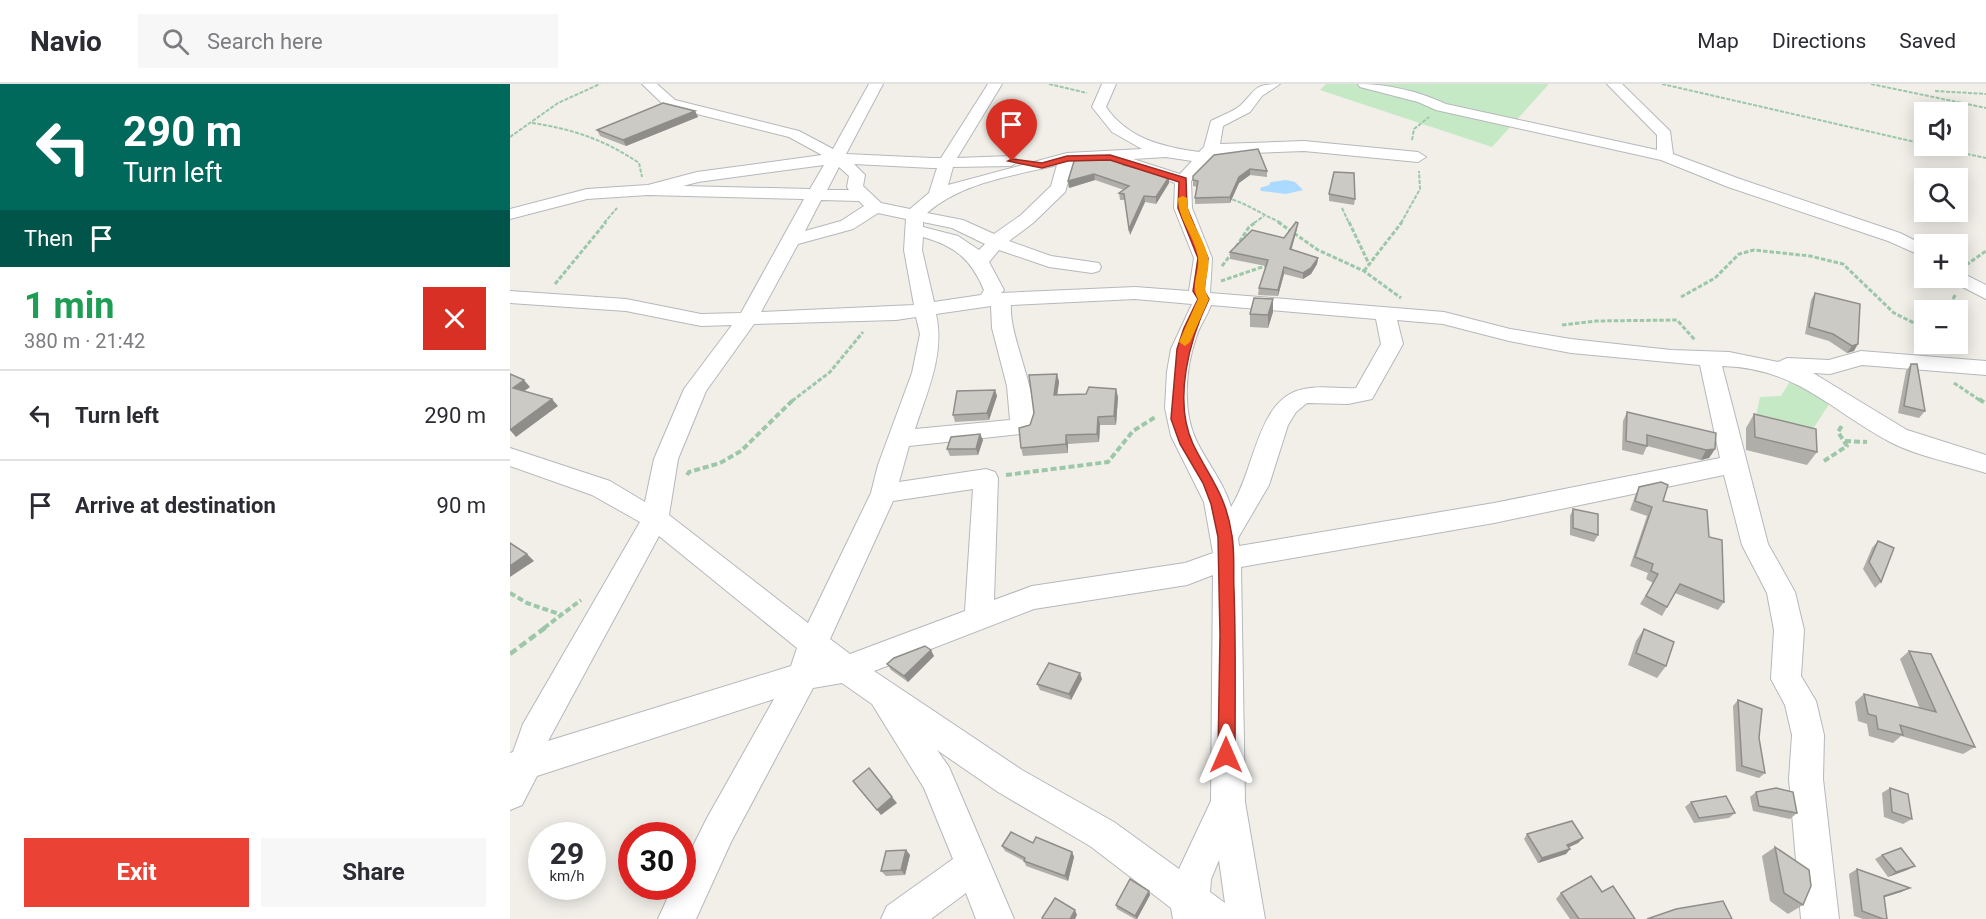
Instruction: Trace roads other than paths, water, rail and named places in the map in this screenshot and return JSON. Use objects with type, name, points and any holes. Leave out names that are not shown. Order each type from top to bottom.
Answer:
[{"type":"street","points":[[649,84],[670,103],[794,134],[838,158],[856,175],[855,187],[870,202]]},
{"type":"street","points":[[510,793],[518,766],[534,735],[655,519],[666,459],[695,389],[747,320],[838,158],[876,84]]},
{"type":"street","points":[[677,919],[719,830],[803,676],[814,641],[884,493],[890,465],[923,373],[930,334],[913,250],[914,221],[937,195],[946,163],[994,84]]},
{"type":"street","points":[[1109,84],[1099,107],[1122,136],[1166,152],[1205,158],[1220,149],[1246,150],[1304,146],[1418,157]]},
{"type":"street","points":[[1246,919],[1228,802],[1226,548],[1218,504],[1180,430],[1177,407],[1186,338],[1200,292],[1203,258],[1183,208],[1183,180],[1212,148],[1216,124],[1245,109],[1257,93],[1273,84]]},
{"type":"street","points":[[1365,84],[1423,99],[1441,107],[1665,156],[1734,183],[1894,237],[1914,247]]},
{"type":"street","points":[[1614,84],[1665,134],[1665,156]]},
{"type":"street","points":[[937,195],[967,183],[1067,158],[1166,152]]},
{"type":"street","points":[[1110,157],[1183,180]]},
{"type":"street","points":[[648,190],[697,177],[838,158],[946,163],[1012,161],[1042,166]]},
{"type":"street","points":[[981,260],[997,241],[1027,219],[1059,188],[1067,158]]},
{"type":"street","points":[[510,214],[587,194],[648,190],[816,195],[870,202],[956,242],[981,260],[994,290],[998,320],[1015,371],[1021,399],[1022,427],[900,439]]},
{"type":"street","points":[[793,240],[847,225],[870,202]]},
{"type":"street","points":[[914,221],[957,224],[1011,249],[1049,261],[1092,267]]},
{"type":"street","points":[[1968,283],[1986,293]]},
{"type":"street","points":[[510,297],[568,299],[626,305],[701,320],[747,320],[896,314],[994,300],[1200,292],[1444,318],[1509,335],[1571,346],[1729,359],[1762,364],[1830,367],[1861,358],[1986,368]]},
{"type":"street","points":[[1226,548],[1260,478],[1274,427],[1297,398],[1337,394],[1357,397],[1364,394],[1392,344],[1385,313]]},
{"type":"street","points":[[1710,359],[1755,545],[1781,592],[1789,630],[1786,679],[1800,701],[1808,735],[1806,779],[1820,919]]},
{"type":"street","points":[[1762,364],[1808,380],[1877,424],[1921,445],[1986,464]]},
{"type":"street","points":[[510,457],[601,488],[655,519],[814,641],[846,669],[1010,781],[1102,834],[1198,913]]},
{"type":"street","points":[[518,766],[803,676],[846,669],[1032,598],[1187,574],[1226,548],[1494,513],[1734,464]]},
{"type":"street","points":[[884,493],[986,478],[979,617]]},
{"type":"street","points":[[881,693],[937,778],[995,919]]},
{"type":"street","points":[[1198,913],[1193,878],[1228,802]]},
{"type":"street","points":[[900,919],[973,866]]},
{"type":"water","points":[[1286,180],[1295,182],[1303,190],[1286,194],[1261,191],[1260,188],[1271,182]]}]
